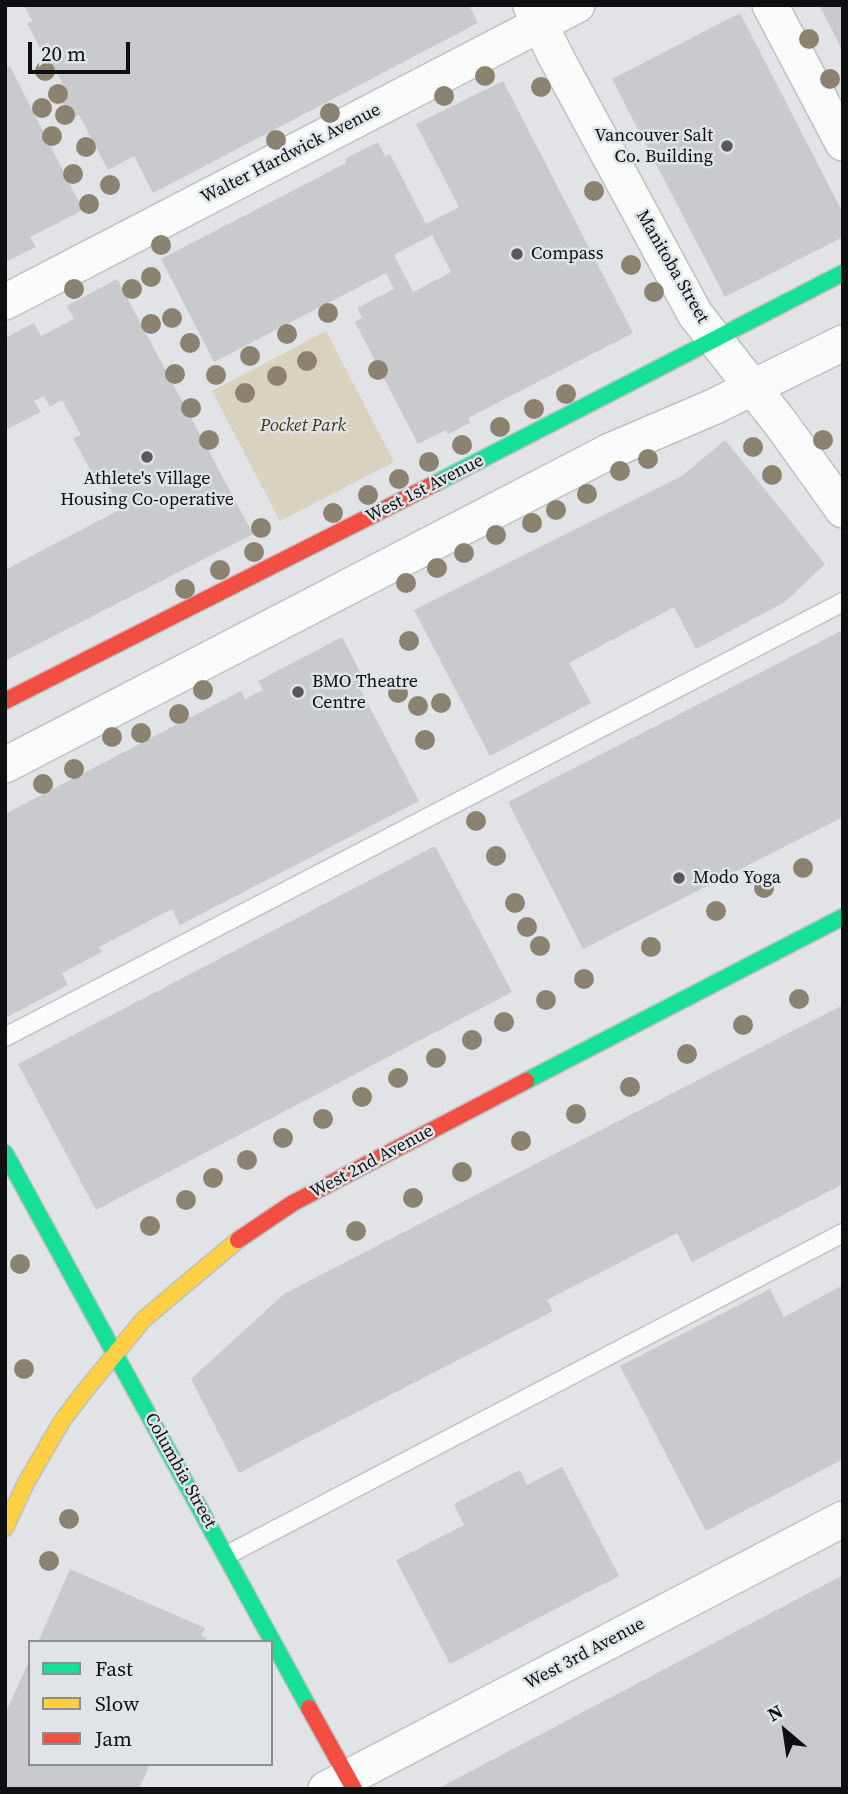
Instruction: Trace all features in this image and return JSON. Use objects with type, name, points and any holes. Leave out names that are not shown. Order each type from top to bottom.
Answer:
[{"type":"street","name":"Walter Hardwick Avenue","points":[[5,302],[536,15],[577,5]]},
{"type":"street","points":[[770,5],[843,143]]},
{"type":"street","name":"Manitoba Street","points":[[536,15],[687,300],[843,510]]},
{"type":"street","name":"West 1st Avenue","points":[[5,701],[291,558],[843,273]]},
{"type":"street","points":[[5,765],[610,451],[752,388],[843,343]]},
{"type":"street","name":"West 2nd Avenue","points":[[5,1528],[26,1483],[62,1421],[115,1354],[143,1320],[242,1237],[293,1203],[843,917]]},
{"type":"street","name":"Columbia Street","points":[[5,1153],[227,1555],[270,1640]]},
{"type":"street","name":"West 3rd Avenue","points":[[343,1785],[843,1519]]},
{"type":"street","name":"Columbia Street","points":[[273,1646],[343,1785]]},
{"type":"lane","points":[[5,1037],[843,601]]},
{"type":"lane","points":[[227,1555],[843,1233]]},
{"type":"green space","name":"Pocket Park","points":[[326,331],[394,462],[280,521],[212,391]]},
{"type":"building","points":[[24,5],[469,5],[478,23],[153,193],[134,156],[108,170],[79,115],[71,119],[61,100],[69,96],[27,23],[32,21]]},
{"type":"building","points":[[819,5],[843,5],[843,52],[830,26]]},
{"type":"building","name":"Vancouver Salt Co. Building","points":[[740,13],[843,213],[843,237],[725,297],[612,79]]},
{"type":"building","points":[[10,66],[83,210],[30,237],[36,247],[5,262],[5,68]]},
{"type":"building","points":[[503,81],[633,333],[468,418],[470,423],[448,434],[446,430],[418,444],[355,322],[362,318],[357,308],[394,289],[386,273],[214,362],[161,259],[346,163],[345,159],[378,142],[385,156],[390,154],[426,224],[459,207],[416,124]],"holes":[[[432,235],[451,272],[413,292],[394,255]]]},
{"type":"building","name":"Athlete's Village Housing Co-operative","points":[[117,279],[253,534],[5,661],[5,570],[121,509],[102,475],[95,479],[73,438],[81,435],[62,400],[50,407],[44,396],[34,401],[41,412],[5,430],[5,338],[34,323],[41,336],[74,319],[67,306]]},
{"type":"building","points":[[725,440],[825,564],[785,602],[696,649],[674,607],[569,663],[591,703],[490,756],[414,610],[682,476]]},
{"type":"building","points":[[843,630],[843,817],[583,949],[508,802]]},
{"type":"building","points":[[342,637],[367,685],[360,689],[419,801],[180,925],[172,909],[99,947],[102,952],[62,973],[68,985],[5,1018],[5,814],[241,691],[245,699],[263,690],[258,681]]},
{"type":"building","points":[[435,846],[512,992],[96,1210],[18,1064]]},
{"type":"building","points":[[843,1005],[843,1184],[692,1262],[677,1233],[547,1300],[553,1311],[239,1473],[191,1379],[284,1294]]},
{"type":"building","points":[[843,1285],[843,1459],[706,1531],[620,1366],[770,1289],[784,1317]]},
{"type":"building","points":[[562,1467],[619,1576],[450,1664],[396,1560],[464,1525],[454,1504],[520,1470],[527,1485]]},
{"type":"building","points":[[70,1569],[205,1628],[201,1636],[207,1638],[206,1640],[39,1640]]},
{"type":"building","points":[[843,1575],[843,1787],[437,1789],[456,1779]]},
{"type":"building","points":[[28,1663],[28,1766],[149,1766],[139,1789],[5,1789],[5,1714]]},
{"type":"traffic: fast","points":[[436,483],[843,273]]},
{"type":"traffic: fast","points":[[526,1081],[843,917]]},
{"type":"traffic: fast","points":[[5,1153],[272,1640]]},
{"type":"traffic: fast","points":[[273,1642],[309,1708]]},
{"type":"traffic: slow","points":[[5,1528],[26,1483],[62,1421],[84,1392],[143,1320],[238,1240]]},
{"type":"traffic: jam","points":[[5,701],[436,483]]},
{"type":"traffic: jam","points":[[238,1240],[293,1203],[526,1081]]},
{"type":"traffic: jam","points":[[309,1708],[354,1789]]},
{"type":"place","name":"Vancouver Salt Co. Building","points":[[727,146]]},
{"type":"place","name":"Compass","points":[[517,254]]},
{"type":"place","name":"Athlete's Village Housing Co-operative","points":[[147,457]]},
{"type":"place","name":"BMO Theatre Centre","points":[[298,692]]},
{"type":"place","name":"Modo Yoga","points":[[679,878]]}]
